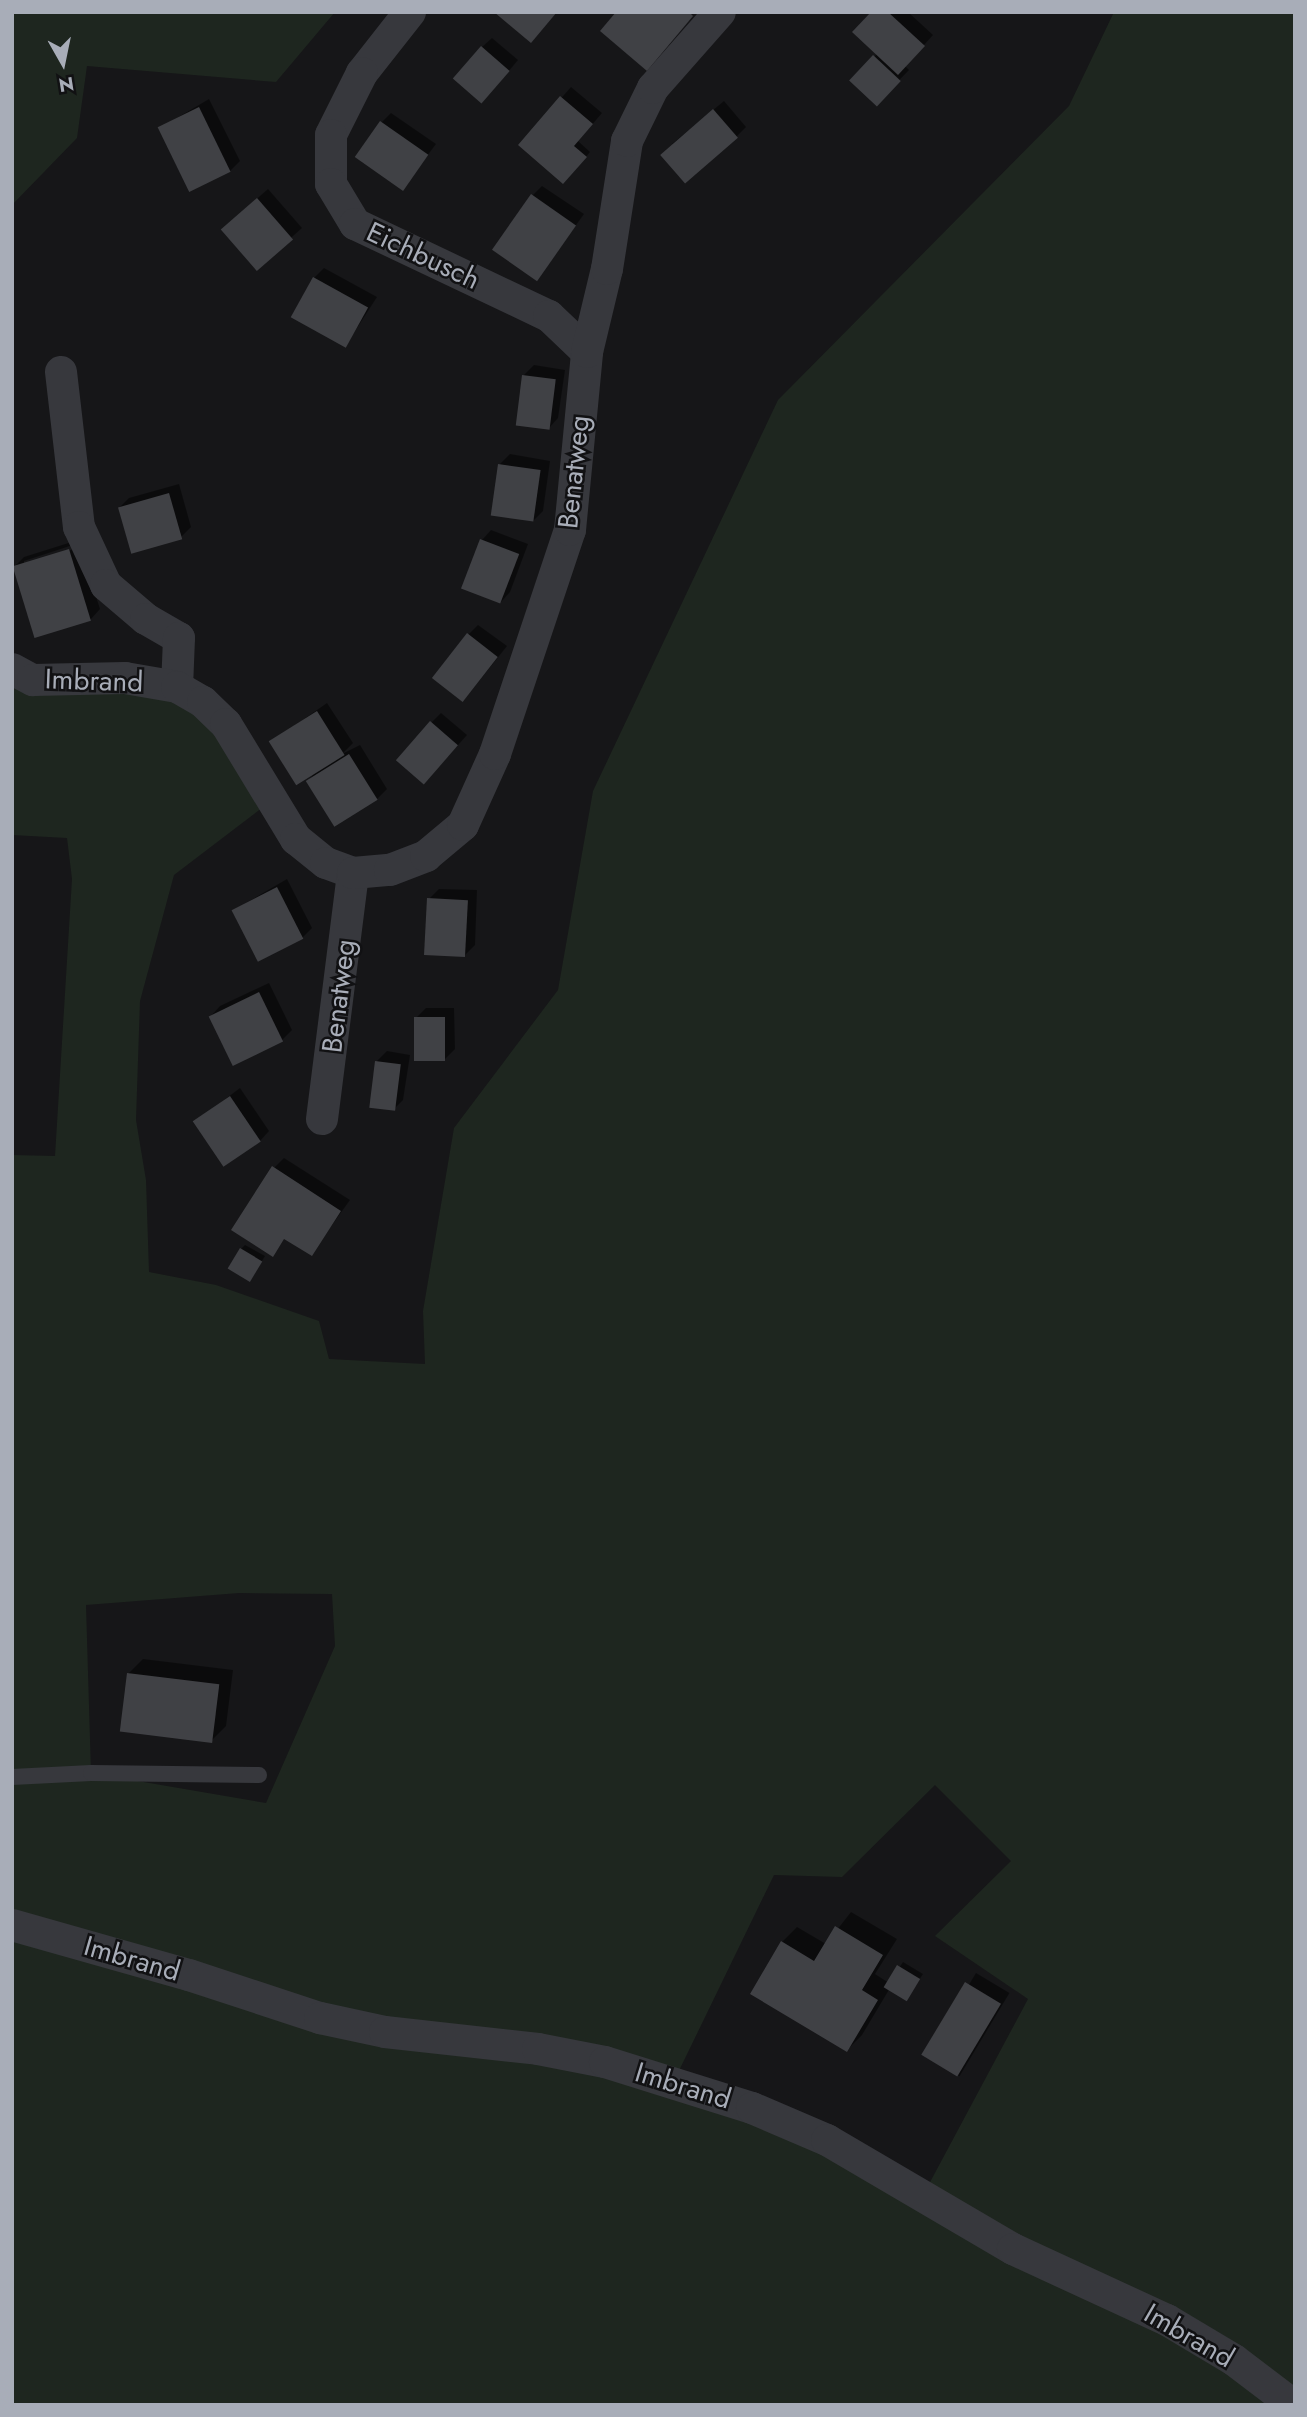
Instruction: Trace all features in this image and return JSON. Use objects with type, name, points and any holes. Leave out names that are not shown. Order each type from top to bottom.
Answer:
[{"type":"street","name":"Eichbusch","points":[[410,12],[362,73],[331,135],[331,184],[355,224],[549,316],[587,352]]},
{"type":"street","name":"Benatweg","points":[[177,687],[226,724],[296,839],[326,863],[353,873],[390,870],[426,856],[463,825],[495,754],[570,530],[587,352],[607,269],[627,141],[653,88],[720,12]]},
{"type":"street","points":[[61,372],[79,527],[106,585],[145,619],[179,638],[177,687]]},
{"type":"street","name":"Imbrand","points":[[12,669],[33,680],[125,678],[177,687]]},
{"type":"street","name":"Benatweg","points":[[322,1119],[353,873]]},
{"type":"street","name":"Imbrand","points":[[12,1926],[189,1975],[320,2018],[385,2032],[538,2049],[605,2062],[752,2108],[827,2140],[1013,2249],[1167,2320],[1234,2360],[1293,2405]]},
{"type":"lane","points":[[12,1777],[90,1773],[259,1775]]},
{"type":"shaded area","points":[[12,12],[335,12],[276,82],[87,66],[77,138],[12,205]]},
{"type":"shaded area","points":[[1114,12],[1295,12],[1295,2405],[12,2405],[12,1155],[55,1156],[72,879],[67,838],[12,835],[12,669],[177,687],[271,801],[174,875],[140,1001],[136,1120],[146,1180],[149,1272],[216,1285],[319,1321],[329,1359],[425,1364],[423,1311],[454,1128],[558,990],[593,791],[778,400],[1069,106]],"holes":[[[239,1593],[332,1594],[335,1646],[266,1803],[91,1773],[86,1605]],[[935,1785],[1011,1861],[935,1936],[1028,1999],[921,2199],[674,2081],[774,1875],[842,1877]]]},
{"type":"building","points":[[494,12],[557,12],[531,43]]},
{"type":"building","points":[[616,12],[689,12],[693,16],[647,71],[600,31]]},
{"type":"building","points":[[871,12],[888,12],[925,46],[898,75],[852,32]]},
{"type":"building","points":[[481,46],[510,71],[481,103],[453,78]]},
{"type":"building","points":[[873,55],[901,81],[877,107],[849,81]]},
{"type":"building","points":[[560,96],[593,124],[574,146],[587,157],[563,184],[518,145]]},
{"type":"building","points":[[199,107],[231,172],[189,192],[158,127]]},
{"type":"building","points":[[713,109],[738,138],[685,184],[660,155]]},
{"type":"building","points":[[380,121],[428,155],[403,191],[355,157]]},
{"type":"building","points":[[531,194],[576,226],[537,281],[492,250]]},
{"type":"building","points":[[257,198],[293,240],[257,271],[221,229]]},
{"type":"building","points":[[313,277],[368,308],[346,348],[291,317]]},
{"type":"building","points":[[522,375],[556,379],[550,430],[516,426]]},
{"type":"building","points":[[498,464],[541,470],[533,521],[491,515]]},
{"type":"building","points":[[169,493],[182,539],[131,554],[118,508]]},
{"type":"building","points":[[480,539],[519,554],[500,604],[461,588]]},
{"type":"building","points":[[69,549],[91,621],[35,638],[13,566]]},
{"type":"building","points":[[467,633],[498,657],[463,702],[432,678]]},
{"type":"building","points":[[317,711],[345,755],[296,785],[269,741]]},
{"type":"building","points":[[430,721],[458,745],[424,785],[396,760]]},
{"type":"building","points":[[349,754],[378,800],[334,827],[306,781]]},
{"type":"building","points":[[277,887],[303,939],[258,962],[232,910]]},
{"type":"building","points":[[427,898],[468,900],[465,957],[424,955]]},
{"type":"building","points":[[259,992],[283,1041],[233,1066],[209,1017]]},
{"type":"building","points":[[414,1017],[445,1017],[445,1061],[414,1061]]},
{"type":"building","points":[[375,1061],[401,1064],[395,1111],[369,1108]]},
{"type":"building","points":[[230,1096],[261,1142],[223,1167],[193,1121]]},
{"type":"building","points":[[272,1166],[341,1211],[312,1256],[284,1239],[273,1257],[231,1230]]},
{"type":"building","points":[[240,1248],[262,1261],[250,1282],[228,1269]]},
{"type":"building","points":[[127,1673],[219,1684],[212,1743],[120,1732]]},
{"type":"building","points":[[835,1926],[883,1955],[862,1990],[878,2000],[847,2052],[750,1994],[781,1941],[814,1961]]},
{"type":"building","points":[[897,1965],[920,1979],[907,2001],[884,1987]]},
{"type":"building","points":[[965,1982],[1001,2004],[957,2076],[921,2055]]}]
